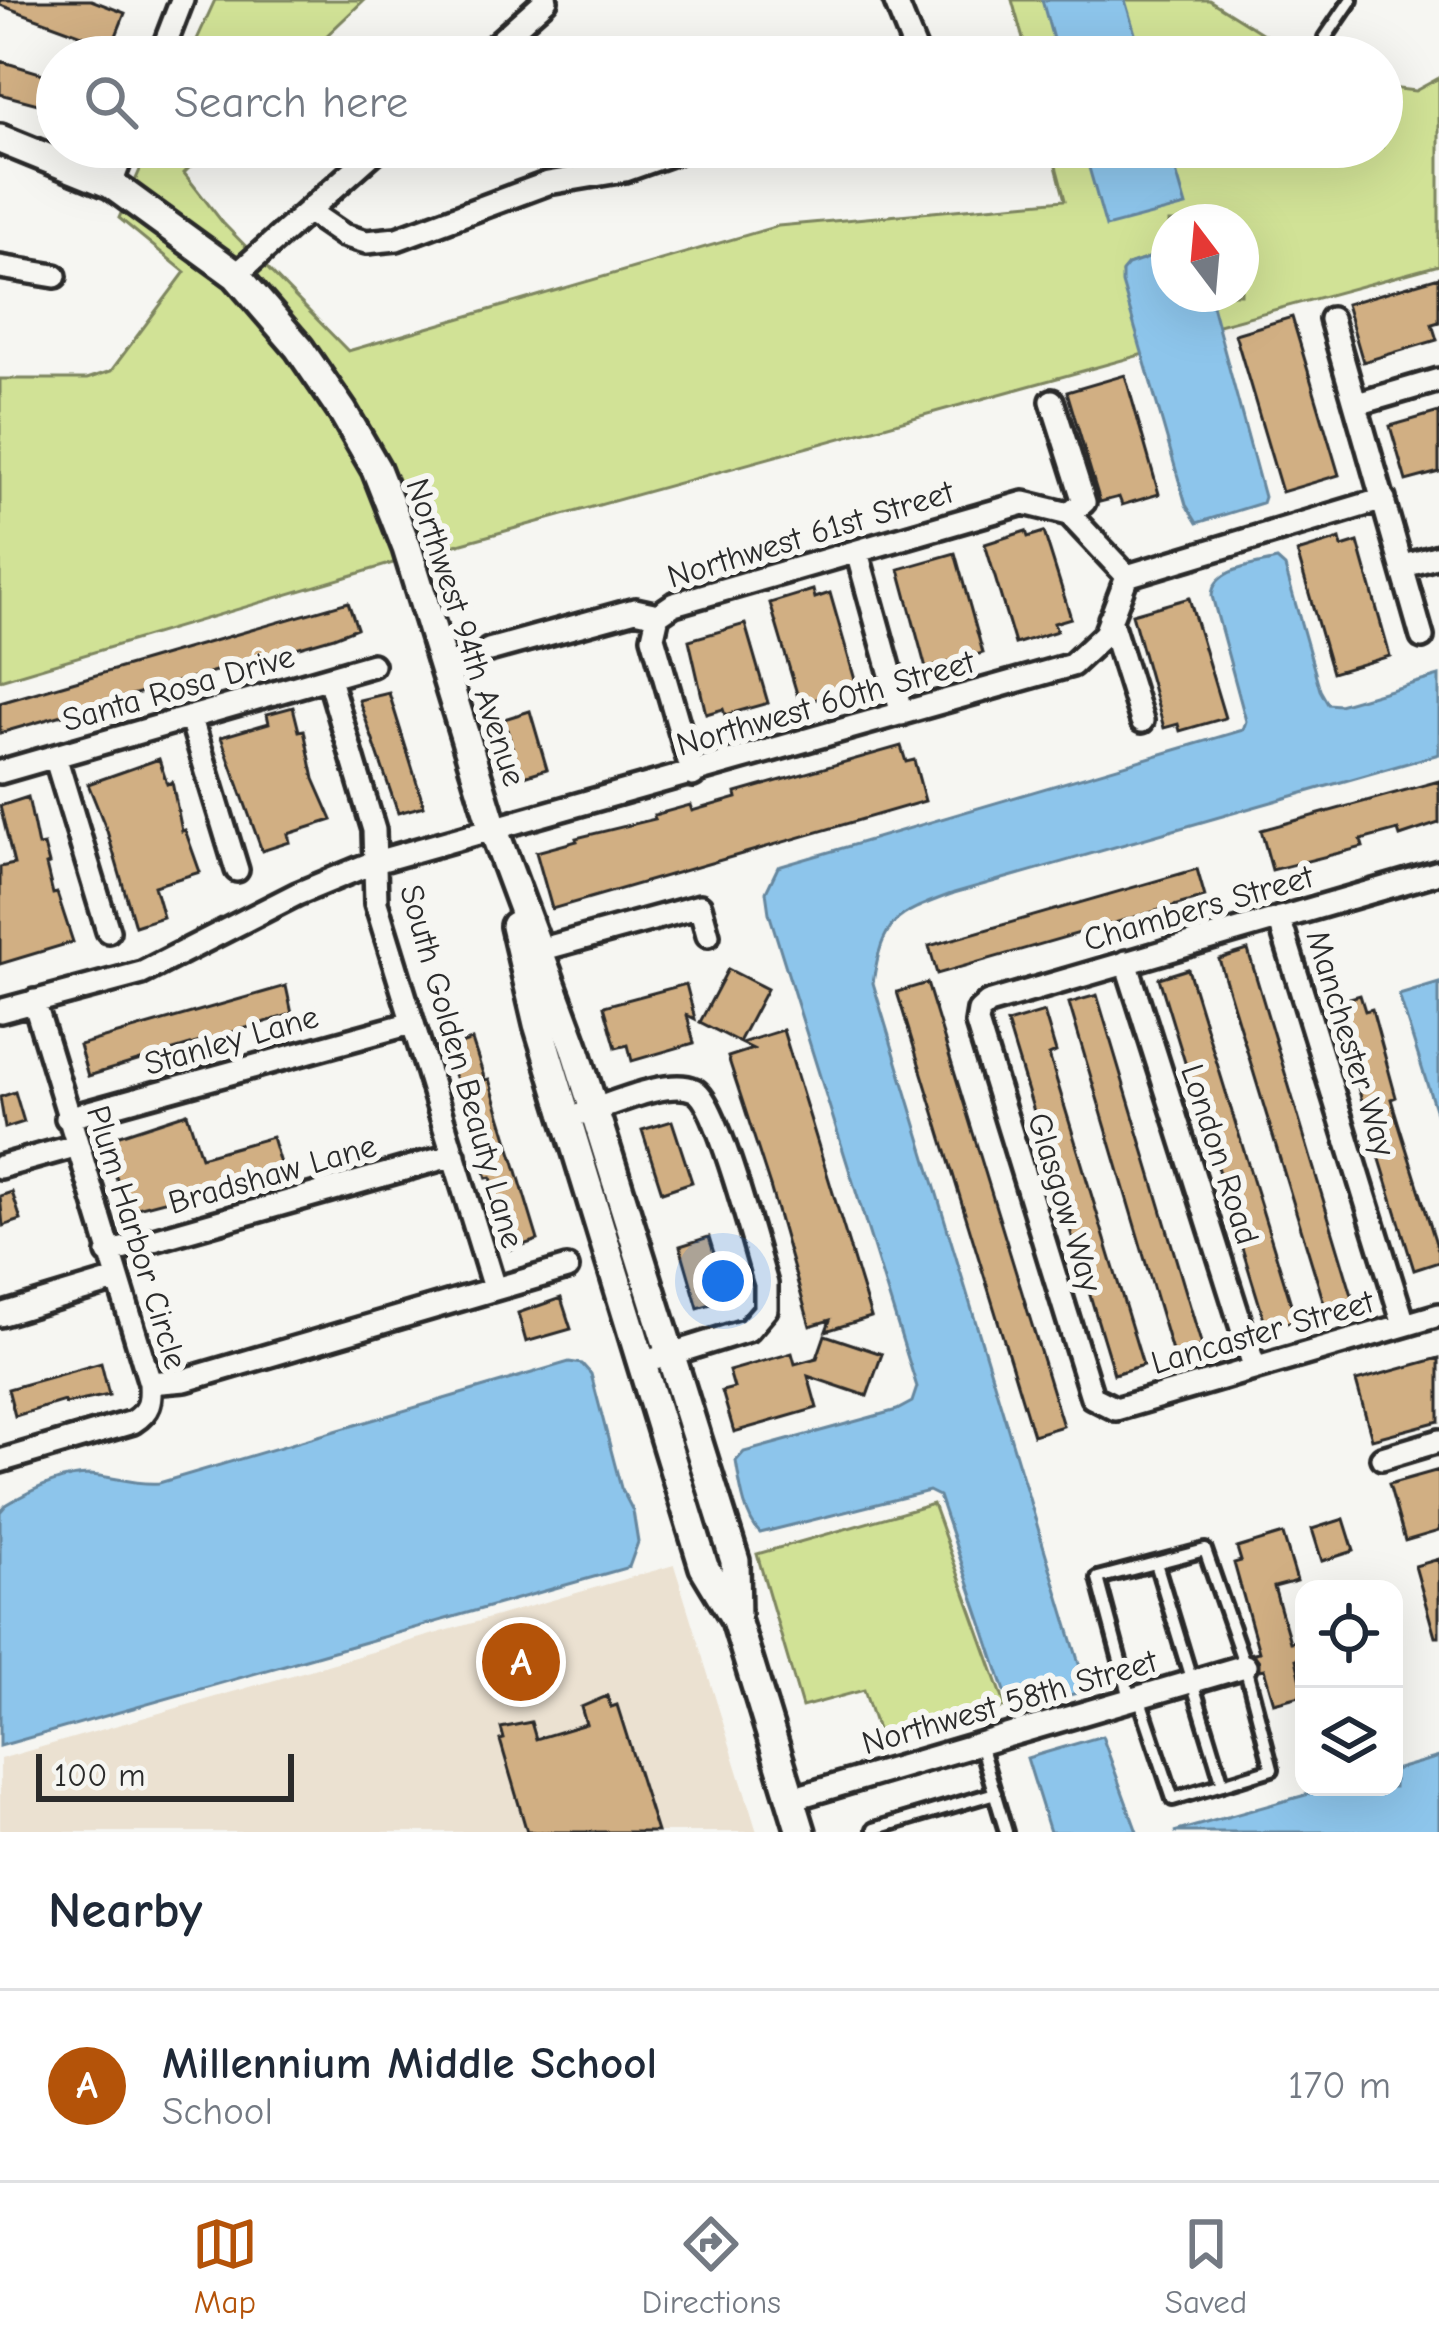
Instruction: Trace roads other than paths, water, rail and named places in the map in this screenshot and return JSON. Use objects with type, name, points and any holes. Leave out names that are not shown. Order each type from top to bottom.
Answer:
[{"type":"street","points":[[168,36],[182,0]]},
{"type":"street","points":[[506,36],[546,0]]},
{"type":"street","points":[[896,0],[910,36]]},
{"type":"street","name":"Northwest 94th Avenue","points":[[0,139],[36,154]]},
{"type":"street","name":"Northwest 94th Avenue","points":[[72,168],[111,184],[236,275],[298,348],[376,470],[407,548],[493,828],[594,1110],[656,1358]]},
{"type":"street","points":[[111,184],[117,168]]},
{"type":"street","points":[[236,275],[356,168]]},
{"type":"street","points":[[308,211],[343,235],[366,242],[397,239],[548,183],[631,168]]},
{"type":"street","points":[[0,267],[56,276]]},
{"type":"street","points":[[1330,319],[1422,637]]},
{"type":"street","points":[[1357,404],[1439,380]]},
{"type":"street","points":[[1052,400],[1084,502],[1069,514],[1127,576],[1384,500]]},
{"type":"street","name":"Northwest 61st Street","points":[[489,650],[635,610],[658,615],[674,604],[1024,502],[1069,514]]},
{"type":"street","points":[[857,552],[902,715]]},
{"type":"street","points":[[1405,566],[1439,556]]},
{"type":"street","name":"Northwest 60th Street","points":[[0,1010],[142,973],[283,901],[372,863],[1072,664],[1105,634],[1127,576]]},
{"type":"street","points":[[658,615],[653,638],[693,775]]},
{"type":"street","points":[[1110,620],[1142,721]]},
{"type":"street","name":"Santa Rosa Drive","points":[[0,772],[372,665]]},
{"type":"street","name":"South Golden Beauty Lane","points":[[329,679],[374,830],[376,903],[494,1288]]},
{"type":"street","points":[[191,719],[237,870]]},
{"type":"street","points":[[55,756],[108,931]]},
{"type":"street","name":"Northwest 94th Avenue","points":[[493,828],[538,1024],[567,1119],[735,1561],[736,1620],[801,1832]]},
{"type":"street","name":"Chambers Street","points":[[979,1011],[988,1003],[1439,872]]},
{"type":"street","points":[[539,950],[700,906],[708,935]]},
{"type":"street","name":"Manchester Way","points":[[1279,918],[1404,1324]]},
{"type":"street","name":"London Road","points":[[1126,962],[1253,1366]]},
{"type":"street","name":"Plum Harbor Circle","points":[[0,1461],[134,1422],[151,1402],[150,1383],[34,1001]]},
{"type":"street","name":"Glasgow Way","points":[[979,1011],[976,1023],[1092,1397],[1104,1406]]},
{"type":"street","name":"Stanley Lane","points":[[67,1118],[412,1023]]},
{"type":"street","points":[[567,1119],[664,1088],[696,1090],[717,1126],[768,1298],[758,1322],[748,1330],[656,1358]]},
{"type":"street","points":[[0,1167],[75,1146]]},
{"type":"street","name":"Bradshaw Lane","points":[[108,1252],[454,1155]]},
{"type":"street","points":[[150,1383],[185,1380],[567,1268]]},
{"type":"street","points":[[0,1315],[116,1280]]},
{"type":"street","name":"Lancaster Street","points":[[1104,1406],[1116,1409],[1439,1315]]},
{"type":"street","points":[[1382,1458],[1439,1442]]},
{"type":"street","name":"Northwest 58th Street","points":[[791,1799],[1245,1666]]},
{"type":"lane","points":[[1325,36],[1351,0]]},
{"type":"lane","points":[[1204,1550],[1245,1666],[1272,1769],[1173,1799],[1135,1699],[1098,1578],[1156,1563],[1204,1550]]},
{"type":"lane","points":[[1156,1563],[1222,1784]]},
{"type":"lane","points":[[980,1744],[1006,1832]]},
{"type":"lane","points":[[875,1832],[995,1793]]},
{"type":"water","points":[[1042,0],[1125,0],[1136,36],[1052,36]]},
{"type":"water","points":[[1089,168],[1175,168],[1185,204],[1151,204],[1151,215],[1106,227]]},
{"type":"water","points":[[1151,257],[1151,312],[1214,312],[1262,503],[1197,523],[1186,505],[1122,283],[1128,265]]},
{"type":"water","points":[[1277,560],[1285,567],[1328,704],[1339,705],[1439,676],[1439,754],[954,893],[895,922],[877,961],[873,983],[1087,1690],[1012,1712],[939,1496],[929,1491],[760,1533],[744,1500],[736,1461],[744,1452],[897,1410],[912,1402],[917,1387],[766,892],[778,867],[1243,730],[1246,721],[1212,596],[1219,579],[1227,574]]},
{"type":"water","points":[[1439,983],[1439,1122],[1399,995]]},
{"type":"water","points":[[569,1362],[582,1364],[591,1374],[621,1488],[633,1511],[638,1542],[629,1567],[0,1746],[0,1512],[6,1505],[46,1485],[79,1476],[159,1483]]},
{"type":"water","points":[[1102,1736],[1137,1832],[1050,1832],[1027,1758]]},
{"type":"water","points":[[1439,1757],[1439,1832],[1174,1832],[1302,1796],[1403,1796],[1403,1767]]},
{"type":"place","name":"Millennium Middle School","points":[[521,1662]]}]
